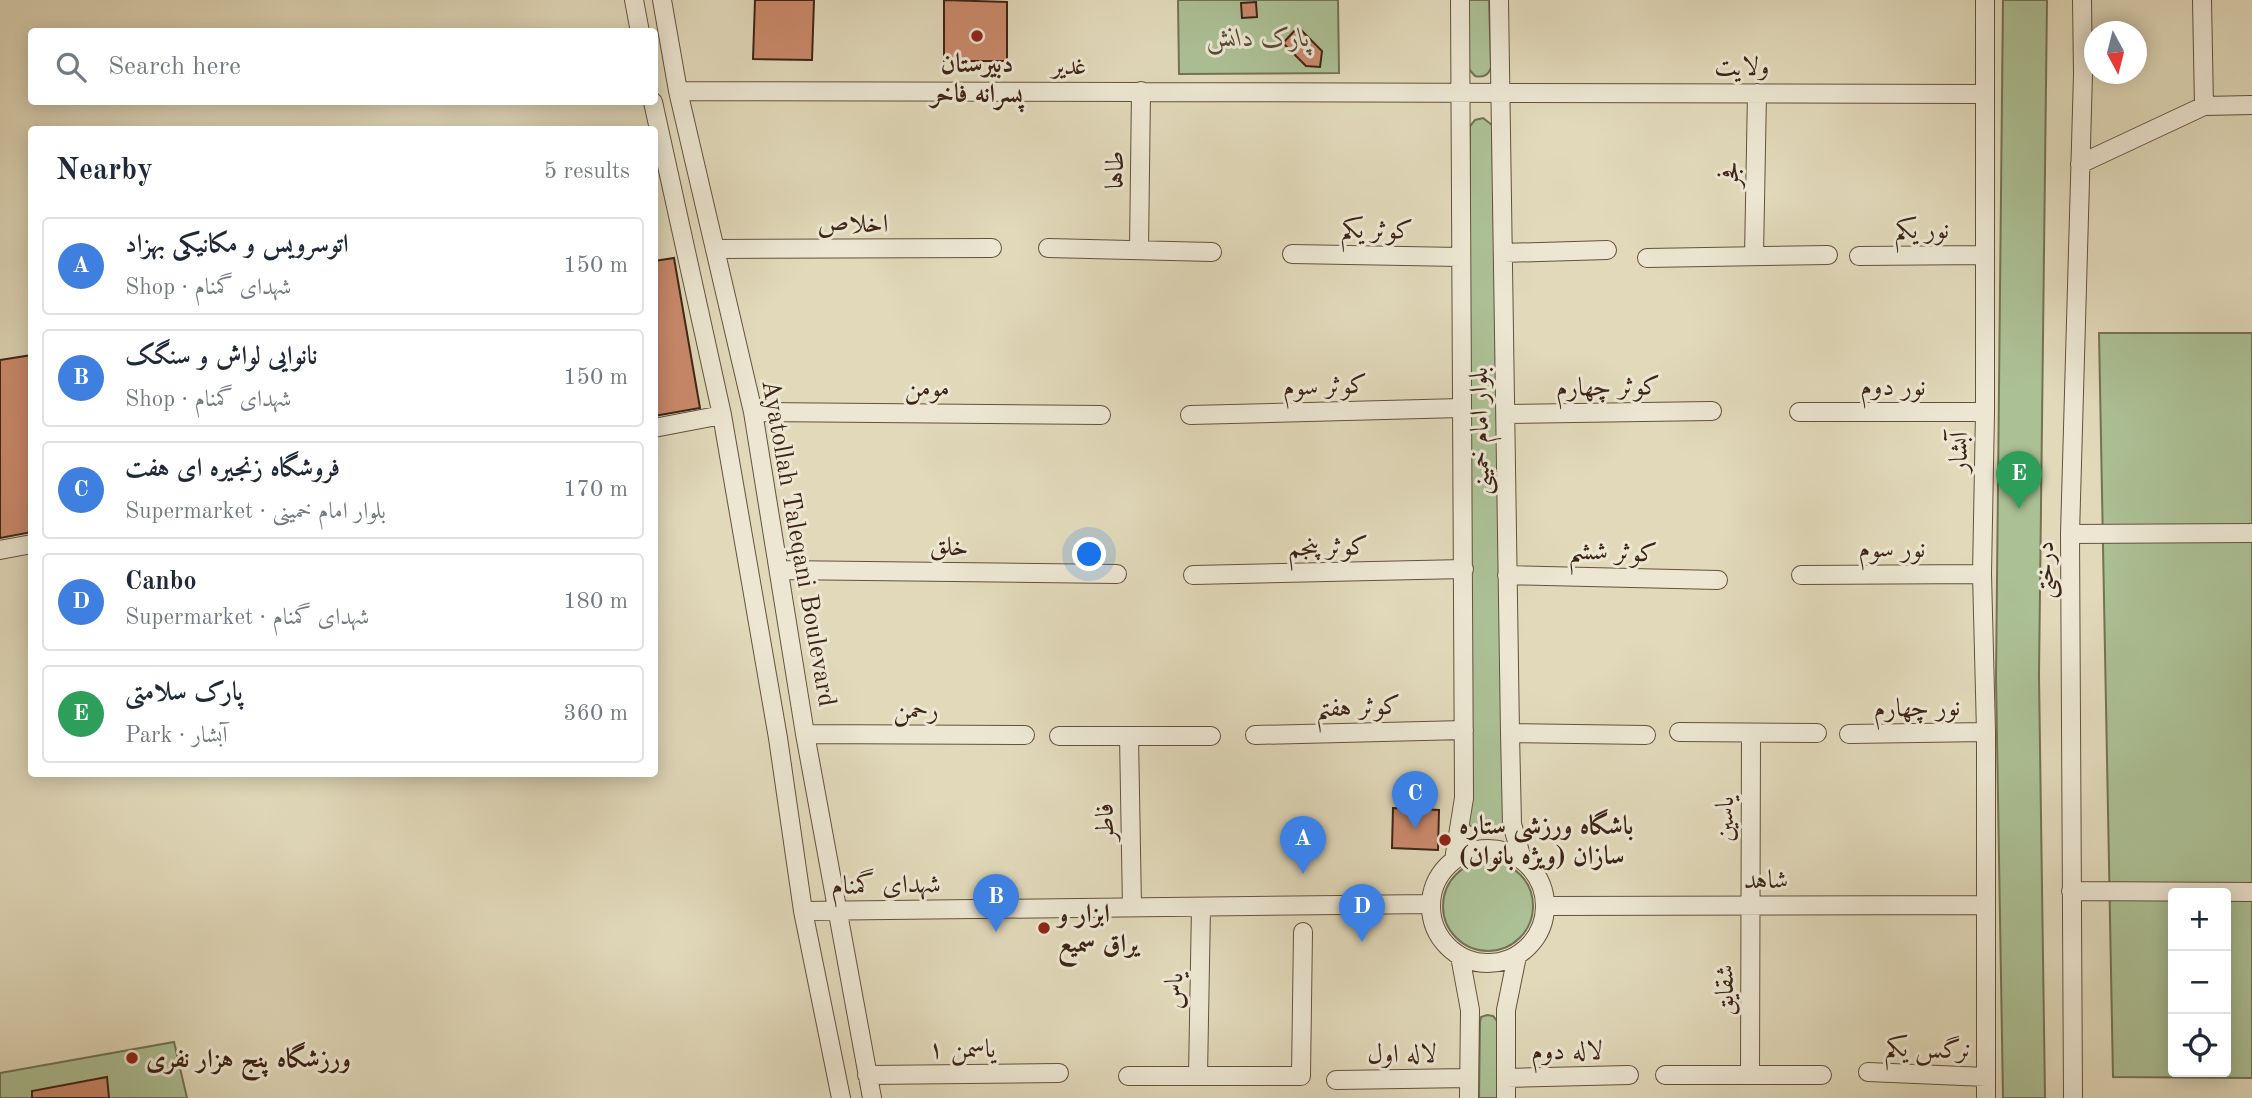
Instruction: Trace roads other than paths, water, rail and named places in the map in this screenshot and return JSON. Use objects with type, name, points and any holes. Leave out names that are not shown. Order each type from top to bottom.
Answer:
[{"type":"street","points":[[634,0],[639,28]]},
{"type":"street","name":"Ayatollah Taleqani Boulevard","points":[[662,0],[678,91],[753,412],[805,734],[872,1098]]},
{"type":"street","name":"بلوار امام خمینی","points":[[1454,860],[1464,798],[1460,0]]},
{"type":"street","name":"بلوار امام خمینی","points":[[1499,0],[1512,824],[1522,859]]},
{"type":"street","name":"آبشار","points":[[1985,0],[1985,412],[1982,574],[1986,905]]},
{"type":"street","name":"درختی","points":[[2073,1098],[2070,534],[2082,0]]},
{"type":"street","points":[[2202,0],[2204,106]]},
{"type":"street","name":"غدیر","points":[[678,91],[1460,91]]},
{"type":"street","name":"طاها","points":[[1139,250],[1142,91]]},
{"type":"street","name":"ولایت","points":[[1460,91],[1985,94]]},
{"type":"street","name":"فجر","points":[[1754,257],[1757,93]]},
{"type":"street","points":[[654,105],[722,415],[778,738],[803,911],[841,1098]]},
{"type":"street","points":[[2080,164],[2204,106],[2252,105]]},
{"type":"street","name":"اخلاص","points":[[715,249],[992,248]]},
{"type":"street","points":[[1048,248],[1212,252]]},
{"type":"street","points":[[1503,253],[1607,250]]},
{"type":"street","name":"کوثر یکم","points":[[1292,254],[1460,257]]},
{"type":"street","name":"نور یکم","points":[[1859,256],[1985,255]]},
{"type":"street","points":[[1647,258],[1828,256]]},
{"type":"street","name":"کوثر سوم","points":[[1190,415],[1461,408]]},
{"type":"street","name":"کوثر چهارم","points":[[1506,414],[1712,411]]},
{"type":"street","name":"مومن","points":[[753,412],[1101,415]]},
{"type":"street","name":"نور دوم","points":[[1799,412],[1985,412]]},
{"type":"street","points":[[658,427],[722,415]]},
{"type":"street","points":[[2070,534],[2252,533]]},
{"type":"street","points":[[0,550],[28,545]]},
{"type":"street","name":"کوثر پنجم","points":[[1193,575],[1464,569]]},
{"type":"street","name":"خلق","points":[[780,570],[1117,574]]},
{"type":"street","name":"نور سوم","points":[[1801,575],[1982,574]]},
{"type":"street","name":"کوثر ششم","points":[[1507,575],[1717,580]]},
{"type":"street","name":"کوثر هفتم","points":[[1255,736],[1464,730]]},
{"type":"street","points":[[1679,732],[1817,733]]},
{"type":"street","name":"نور چهارم","points":[[1849,734],[1986,732]]},
{"type":"street","points":[[1510,733],[1646,735]]},
{"type":"street","name":"یاسین","points":[[1750,905],[1751,733]]},
{"type":"street","name":"رحمن","points":[[805,734],[1026,736]]},
{"type":"street","points":[[1059,736],[1212,736]]},
{"type":"street","name":"فاطر","points":[[1129,736],[1132,908]]},
{"type":"street","points":[[1488,848],[1506,851],[1522,859],[1535,872],[1543,888],[1546,906],[1543,926],[1533,943],[1517,956],[1499,963],[1479,963],[1460,956],[1447,947],[1432,920],[1430,904],[1438,879],[1454,860],[1470,851],[1488,848]]},
{"type":"street","points":[[2071,891],[2252,892]]},
{"type":"street","name":"شهدای گمنام","points":[[803,911],[1430,904]]},
{"type":"street","name":"شقایق","points":[[1750,905],[1750,1075]]},
{"type":"street","points":[[1986,905],[1986,1098]]},
{"type":"street","name":"شاهد","points":[[1546,906],[1986,905]]},
{"type":"street","name":"یاس","points":[[1198,1076],[1201,907]]},
{"type":"street","points":[[1128,1076],[1301,1076],[1304,932]]},
{"type":"street","points":[[1460,956],[1469,1010],[1469,1098]]},
{"type":"street","points":[[1506,1098],[1506,1010],[1517,956]]},
{"type":"street","name":"نرگس یکم","points":[[1868,1072],[1986,1077]]},
{"type":"street","name":"یاسمن ۱","points":[[867,1075],[1059,1073]]},
{"type":"street","name":"لاله دوم","points":[[1506,1078],[1629,1075]]},
{"type":"street","points":[[1665,1075],[1822,1075]]},
{"type":"street","name":"لاله اول","points":[[1336,1080],[1469,1078]]},
{"type":"place","name":"دبیرستان پسرانه فاخر","points":[[977,36]]},
{"type":"place","name":"پارک سلامتی","points":[[2019,509]]},
{"type":"place","name":"فروشگاه زنجیره ای هفت","points":[[1415,829]]},
{"type":"place","name":"باشگاه ورزشی ستاره سازان (ویژه بانوان)","points":[[1445,840]]},
{"type":"place","name":"اتوسرویس و مکانیکی بهزاد","points":[[1303,874]]},
{"type":"place","name":"ابزار و يراق سميع","points":[[1044,928]]},
{"type":"place","name":"نانوایی لواش و سنگک","points":[[996,932]]},
{"type":"place","name":"Canbo","points":[[1362,942]]},
{"type":"place","name":"ورزشگاه پنج هزار نفری","points":[[132,1058]]},
{"type":"park label","name":"پارک دانش","points":[[1258,37]]}]
